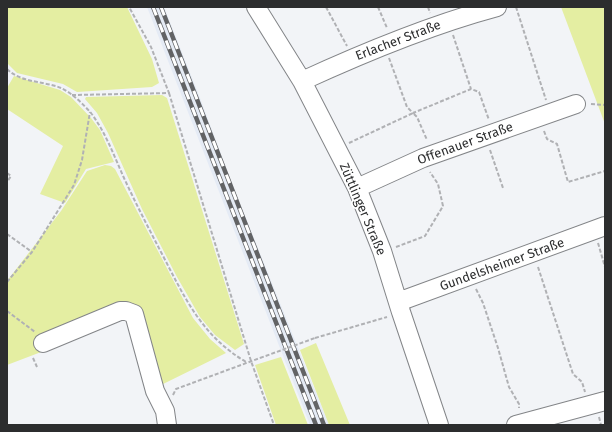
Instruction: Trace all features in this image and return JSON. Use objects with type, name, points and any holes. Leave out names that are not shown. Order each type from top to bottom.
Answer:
[{"type":"street","name":"Züttlinger Straße","points":[[256,7],[302,81],[357,188],[382,252],[438,425]]},
{"type":"street","name":"Erlacher Straße","points":[[302,81],[389,43],[448,21],[497,7]]},
{"type":"street","name":"Offenauer Straße","points":[[357,188],[428,156],[576,104]]},
{"type":"street","name":"Gundelsheimer Straße","points":[[400,307],[475,274],[599,228]]},
{"type":"street","points":[[43,343],[120,311],[126,310],[134,314],[155,391],[166,418]]},
{"type":"street","points":[[519,424],[597,403]]},
{"type":"path","points":[[129,7],[151,47],[169,92],[251,360],[274,425]]},
{"type":"path","points":[[326,7],[353,58]]},
{"type":"path","points":[[378,7],[407,107],[417,117],[438,184],[443,206],[425,236],[382,252]]},
{"type":"path","points":[[516,7],[545,114],[547,139],[557,144],[568,182],[605,171]]},
{"type":"path","points":[[448,21],[471,88],[479,92],[493,132]]},
{"type":"path","points":[[7,69],[18,77],[60,88],[72,95],[90,112],[102,128],[127,184],[188,303],[201,323],[213,336],[231,353],[246,362]]},
{"type":"path","points":[[337,149],[413,113],[471,88]]},
{"type":"path","points":[[72,95],[169,92]]},
{"type":"path","points":[[7,282],[32,252],[74,185],[82,160],[90,112]]},
{"type":"path","points":[[491,153],[502,188]]},
{"type":"path","points":[[7,173],[12,176],[7,182]]},
{"type":"path","points":[[599,228],[605,267]]},
{"type":"path","points":[[7,234],[32,252]]},
{"type":"path","points":[[533,253],[546,288],[573,374],[582,382],[597,403]]},
{"type":"path","points":[[475,274],[476,290],[498,348],[509,387],[519,404],[519,424]]},
{"type":"path","points":[[166,418],[176,388],[400,307]]},
{"type":"path","points":[[7,311],[36,333],[43,343]]},
{"type":"path","points":[[33,358],[37,367]]},
{"type":"shaded area","points":[[147,7],[164,7],[231,181],[329,425],[310,425]]},
{"type":"green space","points":[[7,7],[127,7],[152,59],[159,83],[152,87],[77,92],[63,84],[17,73],[8,64],[7,59]]},
{"type":"green space","points":[[561,7],[605,7],[605,124]]},
{"type":"green space","points":[[14,76],[60,90],[71,97],[100,130],[114,162],[86,169],[65,203],[40,194],[63,146],[7,109],[7,88]]},
{"type":"green space","points":[[162,95],[167,98],[244,344],[235,350],[215,335],[200,317],[177,277],[142,209],[108,133],[97,113],[85,99],[86,97]]},
{"type":"green space","points":[[105,165],[111,166],[115,169],[193,318],[210,339],[226,353],[157,387],[135,308],[78,338],[7,365],[7,281],[61,211],[87,171]]},
{"type":"green space","points":[[316,343],[350,425],[329,425],[300,350]]},
{"type":"green space","points":[[281,357],[308,425],[276,425],[255,365]]},
{"type":"railway","points":[[153,7],[316,425]]},
{"type":"railway","points":[[161,7],[324,425]]}]
